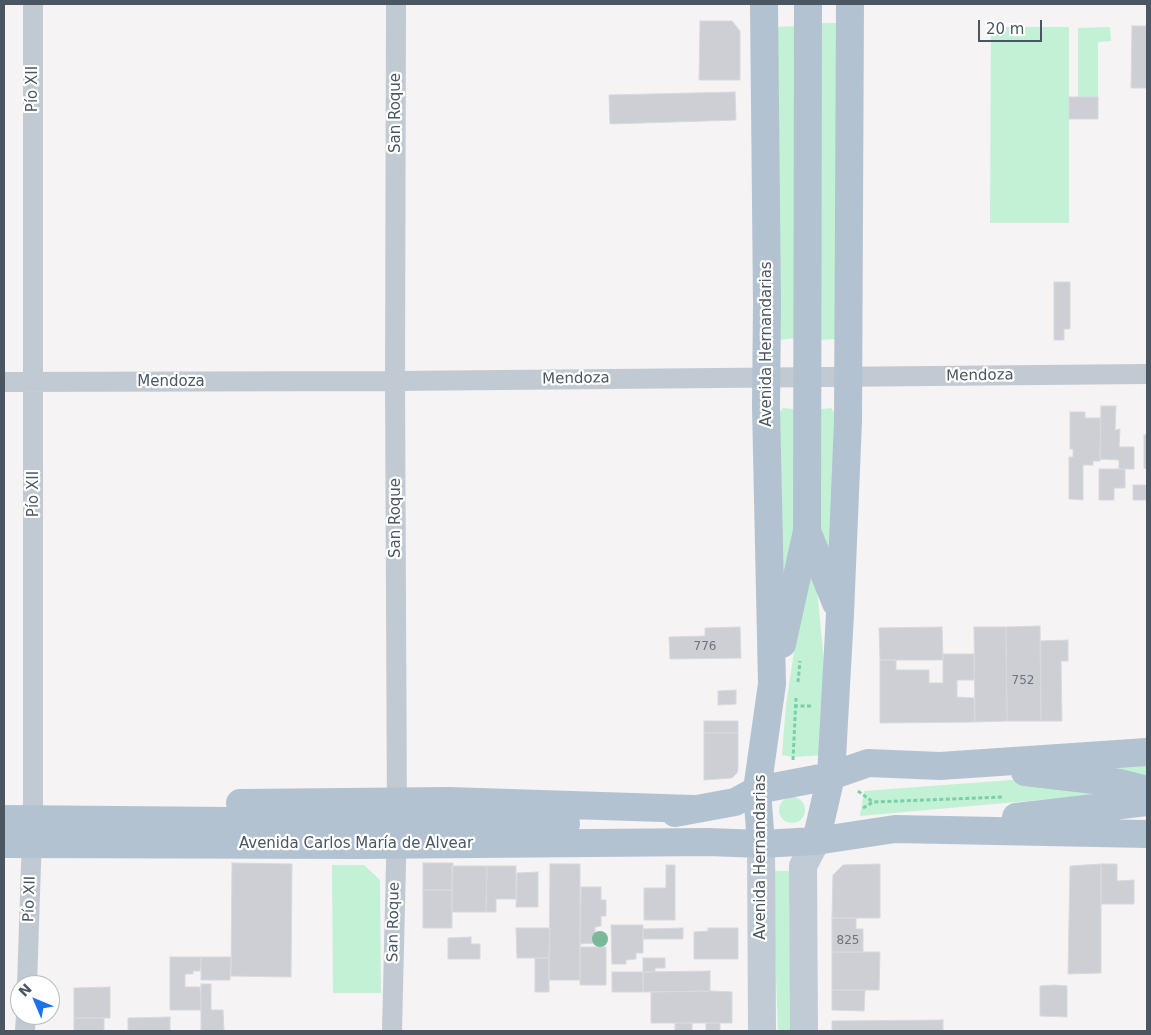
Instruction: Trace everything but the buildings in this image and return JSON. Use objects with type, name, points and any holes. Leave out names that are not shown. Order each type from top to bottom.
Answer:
[{"type":"main road","name":"Avenida Hernandarias","points":[[764,4],[766,377],[779,695]]},
{"type":"main road","name":"Avenida Hernandarias","points":[[762,1031],[761,844],[757,790],[779,695],[785,632],[807,531],[808,4]]},
{"type":"main road","name":"Avenida Hernandarias","points":[[804,1031],[803,866],[816,841],[831,776],[840,614],[848,377],[850,4]]},
{"type":"main road","name":"Avenida Hernandarias","points":[[807,531],[840,614]]},
{"type":"main road","name":"Avenida Carlos María de Alvear","points":[[940,766],[1147,752]]},
{"type":"main road","name":"Avenida Carlos María de Alvear","points":[[622,825],[693,809],[735,802],[757,790],[831,776],[868,763],[1040,773],[1120,783],[1147,790]]},
{"type":"main road","name":"Avenida Carlos María de Alvear","points":[[396,822],[761,844],[816,841],[895,829],[1147,802]]},
{"type":"main road","name":"Avenida Carlos María de Alvear","points":[[4,804],[33,822],[396,822],[693,809]]},
{"type":"main road","name":"Avenida Carlos María de Alvear","points":[[4,819],[33,822],[396,822],[622,825],[708,842]]},
{"type":"main road","name":"Avenida Carlos María de Alvear","points":[[4,844],[33,822]]},
{"type":"main road","name":"Avenida Carlos María de Alvear","points":[[895,829],[1147,834]]},
{"type":"street","name":"Pío XII","points":[[27,975],[33,822],[33,4]]},
{"type":"street","name":"San Roque","points":[[392,1031],[396,822],[396,4]]},
{"type":"street","name":"Mendoza","points":[[4,382],[395,381],[1147,374]]},
{"type":"path","points":[[779,695],[815,706]]},
{"type":"path","points":[[856,790],[873,802]]},
{"type":"path","points":[[856,811],[873,802],[1011,796]]},
{"type":"green space","points":[[817,23],[838,23],[837,339],[818,340]]},
{"type":"green space","points":[[797,26],[797,338],[778,340],[778,27]]},
{"type":"green space","points":[[991,27],[1069,27],[1069,223],[990,223]]},
{"type":"green space","points":[[1110,27],[1111,41],[1098,42],[1098,97],[1078,97],[1078,28]]},
{"type":"green space","points":[[783,408],[793,409],[795,413],[797,529],[779,623],[779,413]]},
{"type":"green space","points":[[831,408],[834,412],[838,560],[818,540],[818,413],[822,409]]},
{"type":"green space","points":[[807,565],[815,567],[828,704],[825,755],[793,757],[782,755],[786,705]]},
{"type":"green space","points":[[1147,764],[1147,776],[1012,765]]},
{"type":"green space","points":[[1038,778],[1128,792],[860,816],[864,791]]},
{"type":"green space","points":[[792,797],[801,801],[805,810],[801,819],[792,823],[783,819],[779,810],[783,801]]},
{"type":"green space","points":[[332,865],[364,865],[380,880],[381,993],[333,993]]},
{"type":"green space","points":[[772,871],[791,871],[792,1031],[778,1031]]}]
